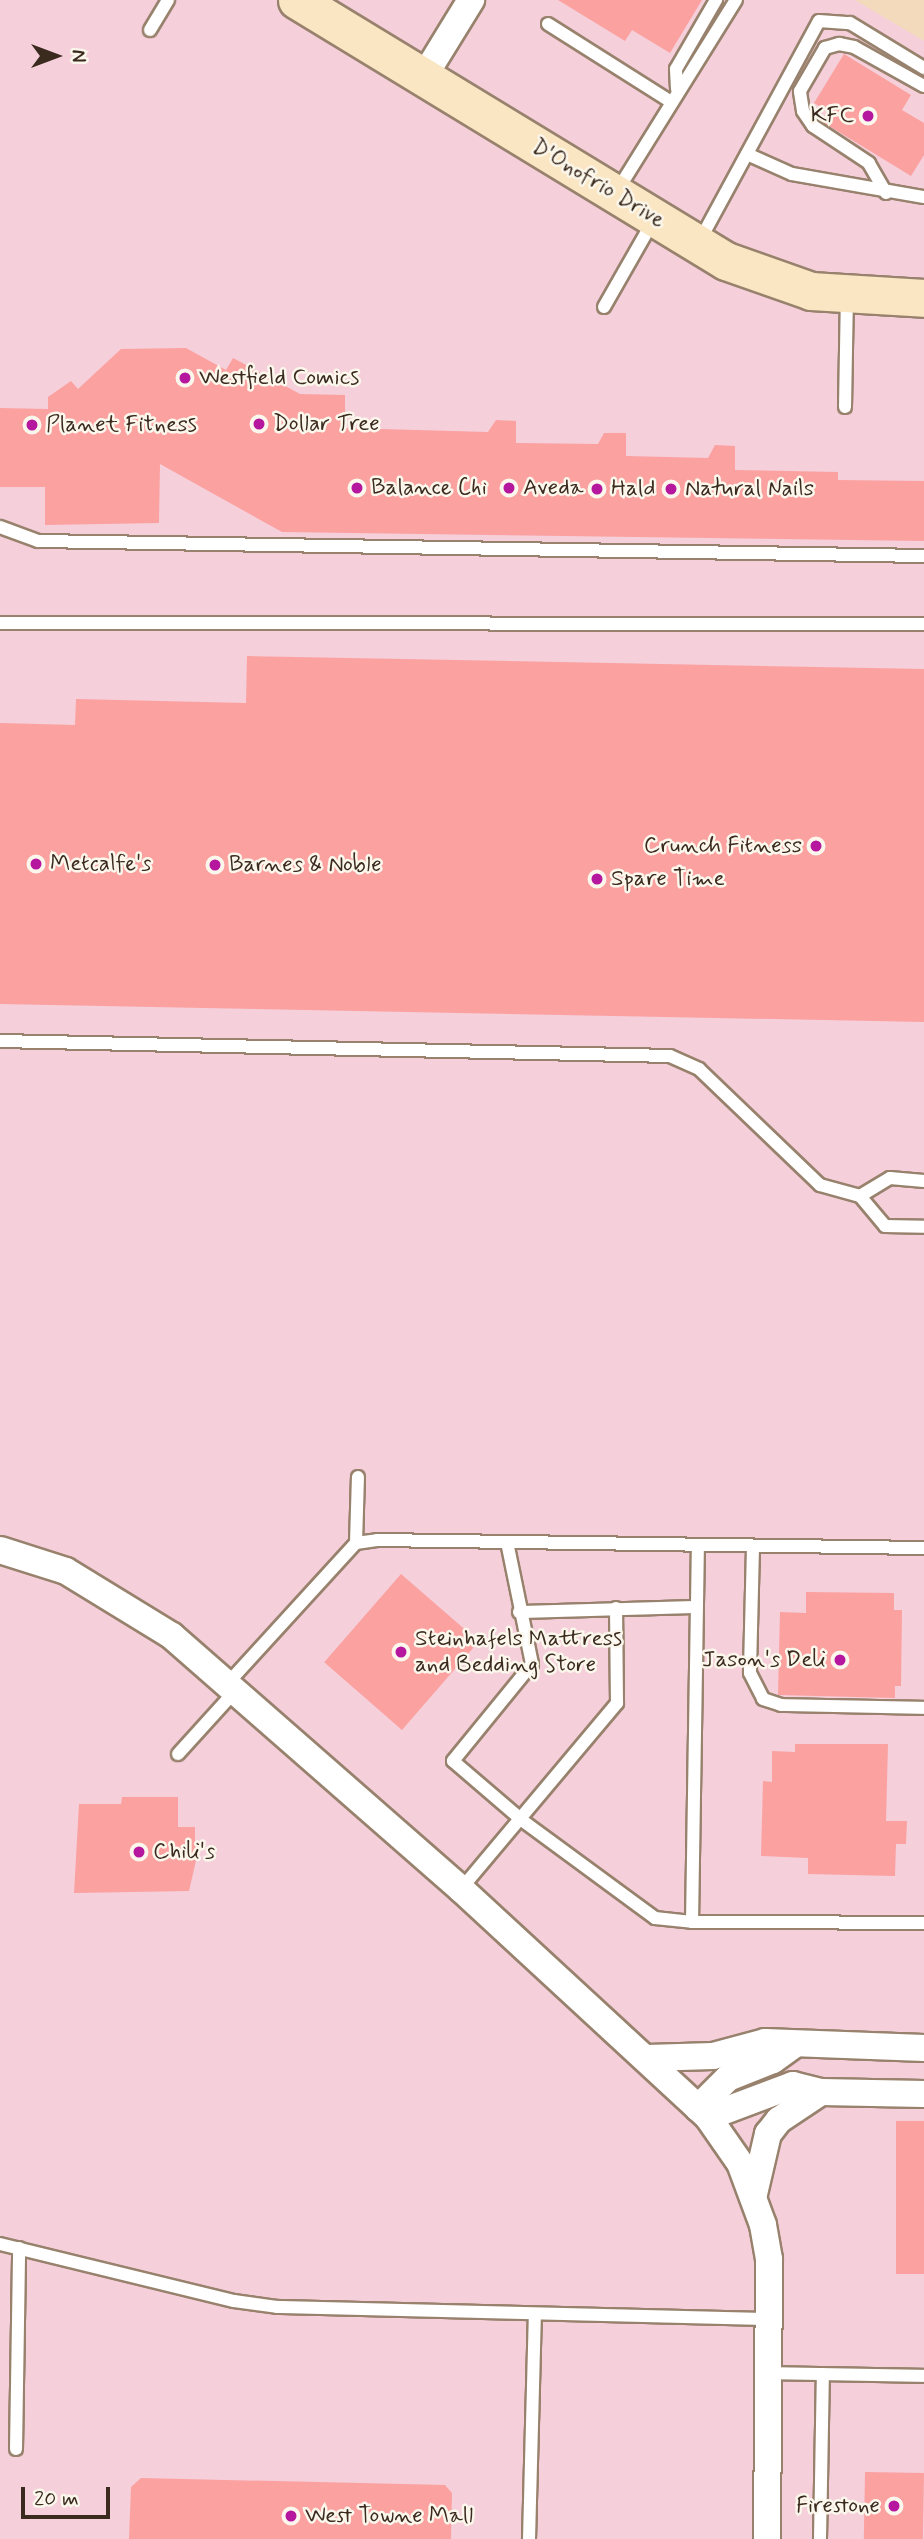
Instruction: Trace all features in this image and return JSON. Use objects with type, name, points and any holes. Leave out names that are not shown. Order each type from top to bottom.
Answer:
[{"type":"street","name":"D'Onofrio Drive","points":[[296,0],[697,245],[779,282],[847,295],[924,298]]},
{"type":"street","points":[[423,78],[471,0]]},
{"type":"street","points":[[0,1550],[66,1571],[105,1591],[172,1636],[461,1889],[647,2058],[703,2113],[740,2163],[753,2197],[769,2259],[767,2539]]},
{"type":"street","points":[[647,2058],[713,2056],[765,2042],[792,2046],[924,2048]]},
{"type":"street","points":[[703,2113],[728,2078],[773,2060],[792,2046]]},
{"type":"street","points":[[703,2113],[772,2089],[793,2085],[821,2092],[924,2094]]},
{"type":"street","points":[[753,2197],[768,2134],[779,2120],[821,2092]]},
{"type":"lane","points":[[150,30],[168,0]]},
{"type":"lane","points":[[677,89],[676,69],[716,0]]},
{"type":"lane","points":[[615,194],[677,89],[736,0]]},
{"type":"lane","points":[[697,245],[819,21],[850,23],[924,68]]},
{"type":"lane","points":[[548,24],[670,101]]},
{"type":"lane","points":[[886,193],[869,163],[813,126],[803,111],[800,91],[825,48],[839,44],[854,47],[924,86]]},
{"type":"lane","points":[[747,154],[792,174],[886,193],[924,197]]},
{"type":"lane","points":[[604,307],[655,218]]},
{"type":"lane","points":[[845,407],[847,295]]},
{"type":"lane","points":[[0,527],[38,541],[924,556]]},
{"type":"lane","points":[[0,623],[924,624]]},
{"type":"lane","points":[[0,1041],[670,1056],[699,1069],[820,1185],[860,1196],[885,1226],[924,1227]]},
{"type":"lane","points":[[860,1196],[890,1178],[924,1181]]},
{"type":"lane","points":[[178,1754],[356,1543],[358,1477]]},
{"type":"lane","points":[[356,1543],[507,1542],[924,1548]]},
{"type":"lane","points":[[507,1542],[531,1664],[453,1761],[523,1821],[655,1918],[692,1922],[924,1923]]},
{"type":"lane","points":[[692,1922],[698,1545]]},
{"type":"lane","points":[[753,1547],[750,1673],[763,1699],[781,1705],[924,1708]]},
{"type":"lane","points":[[519,1612],[697,1607]]},
{"type":"lane","points":[[461,1889],[523,1821],[617,1703],[616,1608]]},
{"type":"lane","points":[[0,2244],[234,2301],[277,2307],[770,2319]]},
{"type":"lane","points":[[16,2449],[19,2248]]},
{"type":"lane","points":[[529,2539],[535,2314]]},
{"type":"lane","points":[[770,2373],[924,2376]]},
{"type":"lane","points":[[820,2539],[823,2374]]},
{"type":"shaded area","points":[[0,0],[855,0],[924,41],[924,2539],[0,2539]]},
{"type":"building","points":[[558,0],[702,0],[670,53],[632,30],[625,41]]},
{"type":"building","name":"KFC","points":[[844,54],[911,95],[902,110],[924,123],[924,155],[911,176],[821,121],[827,111],[814,103]]},
{"type":"building","points":[[186,348],[226,370],[233,358],[300,394],[345,395],[345,428],[488,432],[496,420],[516,421],[516,443],[598,444],[604,433],[626,433],[626,456],[708,458],[715,445],[735,446],[735,470],[838,472],[838,480],[924,481],[924,541],[282,532],[160,464],[159,523],[45,525],[45,487],[0,487],[0,408],[48,409],[48,397],[71,381],[78,389],[121,349]]},
{"type":"building","points":[[247,656],[924,669],[924,1022],[0,1004],[0,723],[75,725],[76,699],[246,703]]},
{"type":"building","name":"Steinhafels Mattress and Bedding Store","points":[[401,1574],[479,1642],[402,1730],[324,1662]]},
{"type":"building","name":"Jason's Deli","points":[[806,1592],[894,1593],[894,1610],[902,1610],[901,1686],[895,1686],[895,1698],[778,1695],[780,1612],[806,1613]]},
{"type":"building","points":[[795,1744],[888,1744],[886,1821],[907,1821],[906,1844],[896,1844],[895,1876],[808,1874],[808,1858],[761,1856],[763,1781],[772,1782],[772,1751],[795,1752]]},
{"type":"building","name":"Chili's","points":[[122,1797],[178,1797],[178,1827],[195,1827],[195,1843],[200,1843],[189,1891],[74,1893],[79,1804],[121,1804]]},
{"type":"building","points":[[896,2121],[924,2121],[924,2274],[896,2274]]},
{"type":"building","name":"Firestone","points":[[865,2472],[924,2473],[923,2539],[864,2539]]},
{"type":"building","name":"West Towne Mall","points":[[141,2478],[445,2485],[452,2493],[451,2539],[129,2539],[131,2487]]},
{"type":"place","name":"KFC","points":[[868,116]]},
{"type":"place","name":"Westfield Comics","points":[[185,378]]},
{"type":"place","name":"Dollar Tree","points":[[259,424]]},
{"type":"place","name":"Planet Fitness","points":[[32,425]]},
{"type":"place","name":"Balance Chi","points":[[357,488]]},
{"type":"place","name":"Aveda","points":[[509,488]]},
{"type":"place","name":"Hald","points":[[597,489]]},
{"type":"place","name":"Natural Nails","points":[[671,489]]},
{"type":"place","name":"Crunch Fitness","points":[[816,846]]},
{"type":"place","name":"Metcalfe's","points":[[36,864]]},
{"type":"place","name":"Barnes & Noble","points":[[215,865]]},
{"type":"place","name":"Spare Time","points":[[597,879]]},
{"type":"place","name":"Steinhafels Mattress and Bedding Store","points":[[401,1652]]},
{"type":"place","name":"Jason's Deli","points":[[840,1660]]},
{"type":"place","name":"Chili's","points":[[139,1852]]},
{"type":"place","name":"Firestone","points":[[894,2506]]},
{"type":"place","name":"West Towne Mall","points":[[291,2516]]}]
